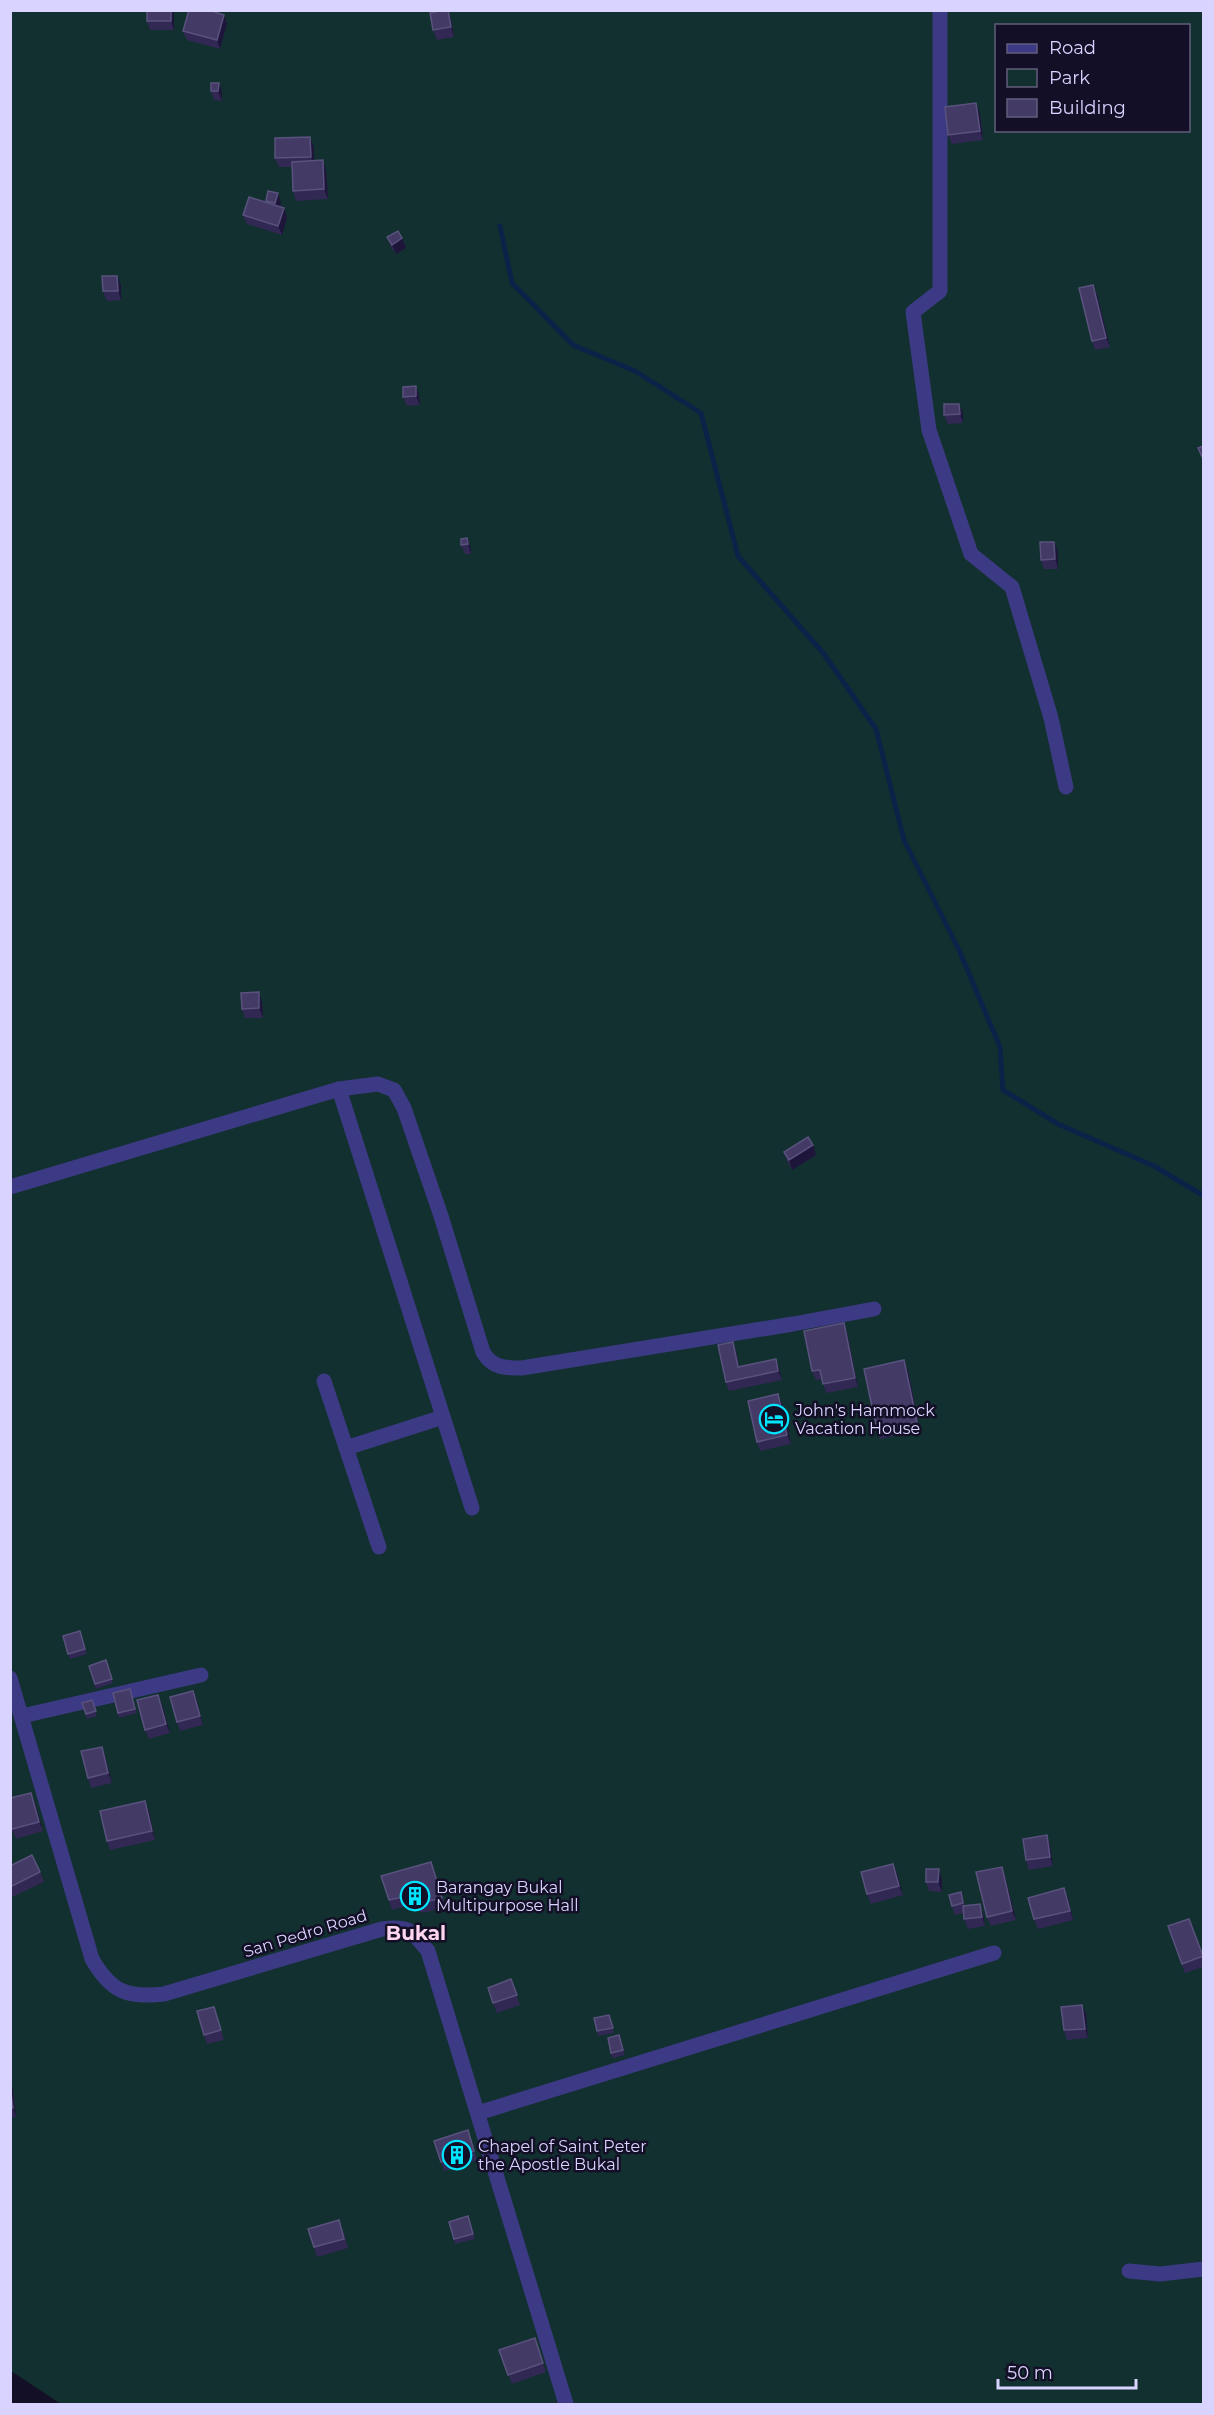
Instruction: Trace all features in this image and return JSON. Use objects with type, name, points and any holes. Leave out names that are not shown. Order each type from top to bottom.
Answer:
[{"type":"street","points":[[940,10],[940,291],[913,312],[929,430],[972,554],[1012,587],[1051,718],[1066,787]]},
{"type":"street","points":[[10,1187],[339,1089],[378,1084],[394,1090],[404,1108],[483,1352],[489,1361],[502,1368],[522,1368],[873,1309]]},
{"type":"street","points":[[339,1089],[472,1508]]},
{"type":"street","points":[[324,1381],[379,1547]]},
{"type":"street","points":[[346,1448],[443,1417]]},
{"type":"street","points":[[22,1716],[201,1675]]},
{"type":"street","name":"San Pedro Road","points":[[10,1678],[92,1959],[100,1973],[121,1990],[138,1996],[164,1994],[382,1929],[400,1926],[413,1932],[428,1951],[566,2404]]},
{"type":"street","points":[[478,2113],[994,1953]]},
{"type":"street","points":[[1129,2271],[1160,2274],[1203,2269]]},
{"type":"green space","points":[[10,11],[1203,11],[1203,2404],[61,2404],[11,2371]]},
{"type":"building","points":[[147,10],[171,10],[171,21],[147,21]]},
{"type":"building","points":[[189,10],[209,10],[224,15],[217,40],[183,31]]},
{"type":"building","points":[[448,10],[451,27],[433,30],[430,13]]},
{"type":"building","points":[[211,83],[219,83],[218,91],[211,91]]},
{"type":"building","points":[[976,103],[980,131],[948,135],[945,107]]},
{"type":"building","points":[[310,137],[311,157],[275,158],[275,138]]},
{"type":"building","points":[[323,160],[324,189],[293,191],[292,162]]},
{"type":"building","points":[[268,191],[278,193],[275,203],[266,201]]},
{"type":"building","points":[[249,197],[284,208],[278,226],[243,215]]},
{"type":"building","points":[[398,231],[402,238],[392,245],[387,237]]},
{"type":"building","points":[[102,276],[117,276],[118,291],[103,291]]},
{"type":"building","points":[[1093,285],[1106,338],[1092,341],[1079,288]]},
{"type":"building","points":[[416,386],[416,396],[403,397],[403,387]]},
{"type":"building","points":[[944,404],[959,404],[960,414],[944,415]]},
{"type":"building","points":[[1203,446],[1203,459],[1198,448]]},
{"type":"building","points":[[467,538],[468,544],[461,545],[461,539]]},
{"type":"building","points":[[1040,542],[1054,542],[1055,559],[1041,560]]},
{"type":"building","points":[[259,992],[259,1008],[242,1009],[241,993]]},
{"type":"building","points":[[808,1137],[813,1145],[789,1160],[784,1152]]},
{"type":"building","points":[[844,1323],[855,1378],[823,1384],[820,1370],[812,1371],[804,1331]]},
{"type":"building","points":[[733,1342],[738,1367],[776,1359],[778,1371],[726,1382],[718,1345]]},
{"type":"building","points":[[904,1360],[917,1422],[877,1430],[864,1369]]},
{"type":"building","points":[[778,1394],[787,1435],[757,1442],[748,1401]]},
{"type":"building","points":[[80,1631],[85,1649],[68,1654],[63,1636]]},
{"type":"building","points":[[106,1660],[112,1679],[95,1684],[89,1666]]},
{"type":"building","points":[[130,1689],[135,1709],[118,1713],[113,1693]]},
{"type":"building","points":[[193,1691],[200,1716],[177,1722],[170,1697]]},
{"type":"building","points":[[158,1695],[166,1724],[145,1730],[137,1700]]},
{"type":"building","points":[[92,1700],[96,1711],[86,1714],[82,1703]]},
{"type":"building","points":[[102,1747],[108,1773],[88,1778],[81,1751]]},
{"type":"building","points":[[31,1793],[39,1822],[12,1829],[10,1798]]},
{"type":"building","points":[[145,1801],[152,1831],[107,1841],[100,1811]]},
{"type":"building","points":[[1047,1835],[1050,1857],[1026,1860],[1023,1839]]},
{"type":"building","points":[[32,1855],[40,1872],[10,1887],[10,1866]]},
{"type":"building","name":"Barangay Bukal Multipurpose Hall","points":[[431,1862],[442,1898],[420,1903],[408,1896],[389,1900],[381,1876]]},
{"type":"building","points":[[893,1864],[899,1886],[867,1894],[861,1872]]},
{"type":"building","points":[[1002,1867],[1012,1911],[987,1917],[976,1872]]},
{"type":"building","points":[[926,1869],[939,1869],[938,1882],[926,1882]]},
{"type":"building","points":[[1064,1888],[1070,1911],[1034,1919],[1028,1898]]},
{"type":"building","points":[[961,1892],[963,1903],[952,1906],[949,1895]]},
{"type":"building","points":[[980,1904],[982,1917],[964,1919],[963,1906]]},
{"type":"building","points":[[1189,1919],[1203,1956],[1182,1964],[1168,1926]]},
{"type":"building","points":[[511,1979],[517,1995],[493,2003],[488,1988]]},
{"type":"building","points":[[1082,2005],[1085,2029],[1064,2030],[1061,2007]]},
{"type":"building","points":[[214,2007],[221,2030],[204,2035],[197,2011]]},
{"type":"building","points":[[609,2015],[613,2028],[597,2031],[594,2018]]},
{"type":"building","points":[[619,2035],[623,2050],[611,2053],[608,2038]]},
{"type":"building","points":[[10,2086],[13,2108],[10,2108]]},
{"type":"building","points":[[468,2130],[474,2151],[441,2162],[434,2141]]},
{"type":"building","points":[[468,2216],[473,2234],[454,2239],[449,2222]]},
{"type":"building","points":[[339,2220],[344,2239],[314,2247],[308,2229]]},
{"type":"building","points":[[535,2338],[543,2363],[508,2375],[499,2350]]},
{"type":"waterway","points":[[500,226],[512,283],[573,345],[635,371],[701,413],[738,556],[824,654],[876,729],[904,840],[959,950],[1000,1047],[1003,1090],[1058,1124],[1154,1166],[1204,1196]]},
{"type":"place","name":"John's Hammock Vacation House","points":[[774,1419]]},
{"type":"place","name":"Barangay Bukal Multipurpose Hall","points":[[415,1896]]},
{"type":"place","name":"Chapel of Saint Peter the Apostle Bukal","points":[[457,2155]]},
{"type":"district","name":"Bukal","points":[[416,1933]]}]
